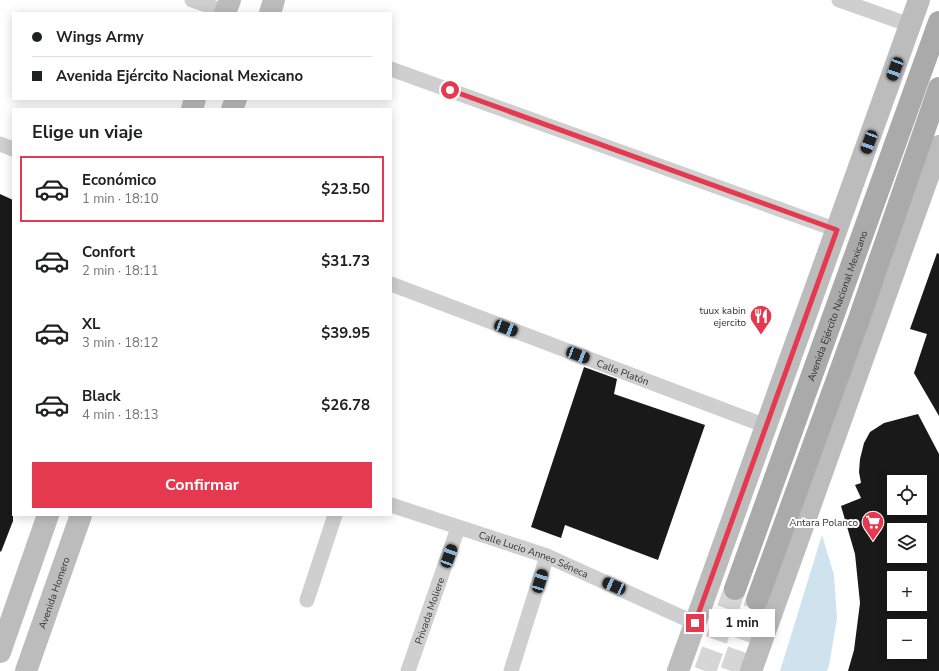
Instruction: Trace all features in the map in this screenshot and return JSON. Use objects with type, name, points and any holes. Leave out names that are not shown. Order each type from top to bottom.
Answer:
[{"type":"main road","points":[[270,12],[274,0]]},
{"type":"main road","points":[[678,671],[919,0]]},
{"type":"main road","name":"Avenida Ejército Nacional Mexicano","points":[[735,589],[939,22]]},
{"type":"main road","points":[[751,671],[889,258],[939,88]]},
{"type":"main road","points":[[757,600],[889,258],[939,146]]},
{"type":"main road","points":[[0,652],[48,516]]},
{"type":"main road","name":"Avenida Homero","points":[[26,671],[81,516]]},
{"type":"street","points":[[192,0],[227,10]]},
{"type":"street","points":[[839,0],[910,25]]},
{"type":"street","points":[[392,69],[837,230]]},
{"type":"street","points":[[0,144],[12,149]]},
{"type":"street","name":"Calle Platón","points":[[392,284],[766,426]]},
{"type":"street","name":"Calle Lucio Anneo Séneca","points":[[392,505],[548,556],[695,623]]},
{"type":"street","points":[[307,600],[335,516]]},
{"type":"street","name":"Privada Moliere","points":[[408,671],[458,528]]},
{"type":"street","points":[[511,671],[548,556]]},
{"type":"water","points":[[822,535],[834,575],[837,618],[829,666],[827,671],[780,671]]},
{"type":"building","points":[[0,194],[12,200],[13,521],[1,552]]},
{"type":"building","points":[[937,253],[939,254],[939,416],[914,373],[927,334],[910,329]]},
{"type":"building","points":[[584,367],[617,379],[614,394],[705,425],[658,560],[565,525],[561,538],[531,527]]},
{"type":"building","name":"Antara Polanco","points":[[918,414],[939,454],[939,671],[848,671],[854,650],[860,603],[855,554],[841,506],[861,498],[855,485],[861,483],[859,472],[860,459],[864,443],[870,432],[884,423]]},
{"type":"tunnel","points":[[705,671],[735,589]]},
{"type":"tunnel","points":[[731,671],[757,600]]},
{"type":"place","name":"tuux kabin ejercito","points":[[761,336]]},
{"type":"place","name":"Antara Polanco","points":[[873,542]]},
{"type":"route","points":[[450,90],[837,230],[695,623]]}]
